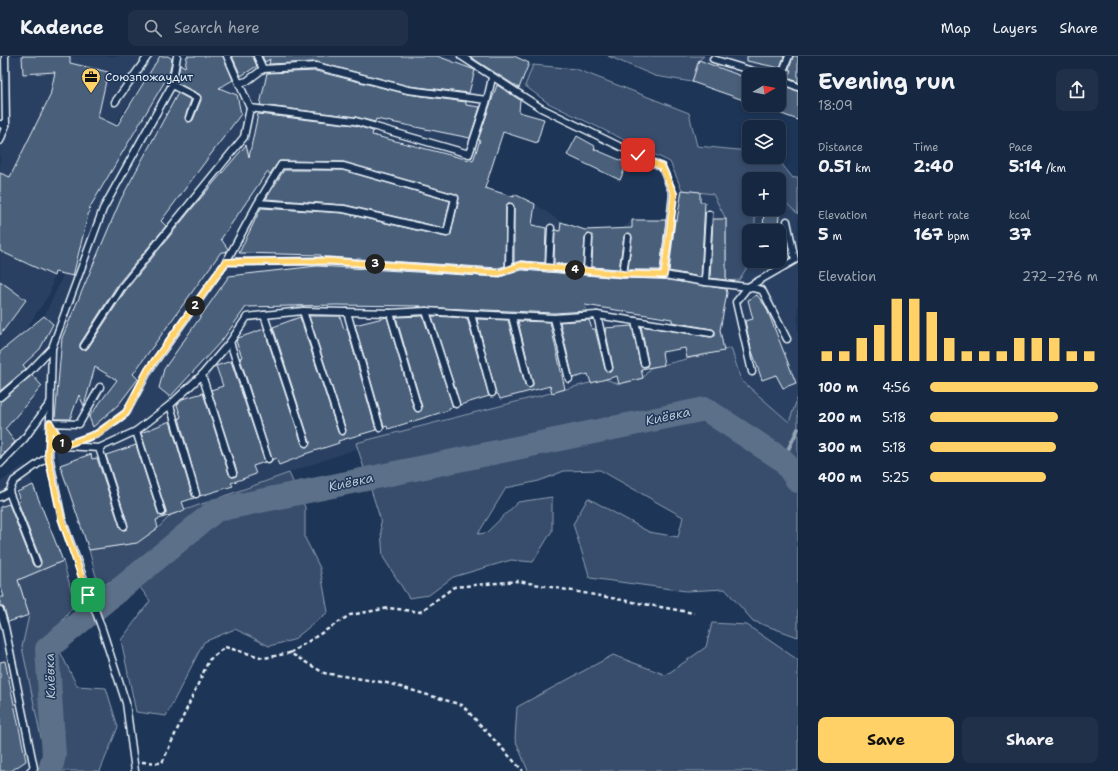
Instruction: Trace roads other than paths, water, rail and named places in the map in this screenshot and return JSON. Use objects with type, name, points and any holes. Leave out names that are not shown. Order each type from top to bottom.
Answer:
[{"type":"lane","points":[[0,141],[3,124],[5,56]]},
{"type":"lane","points":[[116,102],[148,56]]},
{"type":"lane","points":[[135,771],[132,761],[126,702],[102,629],[88,595],[62,520],[48,456],[52,348],[103,209],[172,85],[177,56]]},
{"type":"lane","points":[[84,346],[122,287],[244,137],[250,108],[227,56]]},
{"type":"lane","points":[[257,56],[263,69]]},
{"type":"lane","points":[[461,56],[492,78],[541,108],[662,167],[674,194],[664,275]]},
{"type":"lane","points":[[784,68],[789,56]]},
{"type":"lane","points":[[713,59],[743,68]]},
{"type":"lane","points":[[239,83],[247,81],[263,69],[316,66],[408,90],[487,100]]},
{"type":"lane","points":[[250,108],[355,121],[469,154],[487,100],[492,78]]},
{"type":"lane","points":[[786,82],[798,87]]},
{"type":"lane","points":[[172,85],[197,98],[189,118]]},
{"type":"lane","points":[[63,446],[97,434],[126,413],[148,370],[226,262],[258,203],[281,165],[343,166],[455,198],[447,233],[344,209],[258,203]]},
{"type":"lane","points":[[509,268],[510,207]]},
{"type":"lane","points":[[705,282],[709,214]]},
{"type":"lane","points":[[752,372],[736,302],[748,287],[795,260],[787,221]]},
{"type":"lane","points":[[549,268],[551,228]]},
{"type":"lane","points":[[623,274],[628,237]]},
{"type":"lane","points":[[587,270],[589,238]]},
{"type":"lane","points":[[226,262],[328,261],[499,273],[509,268],[521,265],[623,274],[664,275],[762,290],[787,339]]},
{"type":"lane","points":[[63,446],[99,448],[136,431],[170,405],[202,375],[230,342],[247,317],[303,311],[390,313],[426,311],[554,318],[597,316],[711,333]]},
{"type":"lane","points":[[303,311],[342,431]]},
{"type":"lane","points":[[426,311],[456,404]]},
{"type":"lane","points":[[347,312],[380,428]]},
{"type":"lane","points":[[390,313],[418,408]]},
{"type":"lane","points":[[470,314],[492,393]]},
{"type":"lane","points":[[264,315],[306,443]]},
{"type":"lane","points":[[512,316],[529,384]]},
{"type":"lane","points":[[597,316],[610,368]]},
{"type":"lane","points":[[554,318],[569,379]]},
{"type":"lane","points":[[635,321],[644,363]]},
{"type":"lane","points":[[230,342],[268,459]]},
{"type":"lane","points":[[0,397],[29,372],[52,348]]},
{"type":"lane","points":[[202,375],[234,473]]},
{"type":"lane","points":[[50,423],[78,424],[100,387]]},
{"type":"lane","points":[[0,464],[24,439],[50,402]]},
{"type":"lane","points":[[170,405],[196,494]]},
{"type":"lane","points":[[50,423],[63,446]]},
{"type":"lane","points":[[136,431],[162,512]]},
{"type":"lane","points":[[99,448],[124,526]]},
{"type":"lane","points":[[37,563],[10,492],[14,481],[48,456]]},
{"type":"lane","points":[[0,497],[10,492]]},
{"type":"lane","points":[[0,610],[5,627],[34,768],[30,771]]},
{"type":"waterway","name":"Киёвка","points":[[50,771],[54,755],[47,649],[216,510],[705,409],[783,460],[798,481]]},
{"type":"waterway","points":[[783,460],[798,429]]},
{"type":"place","name":"Союзпожаудит","points":[[91,94]]}]
